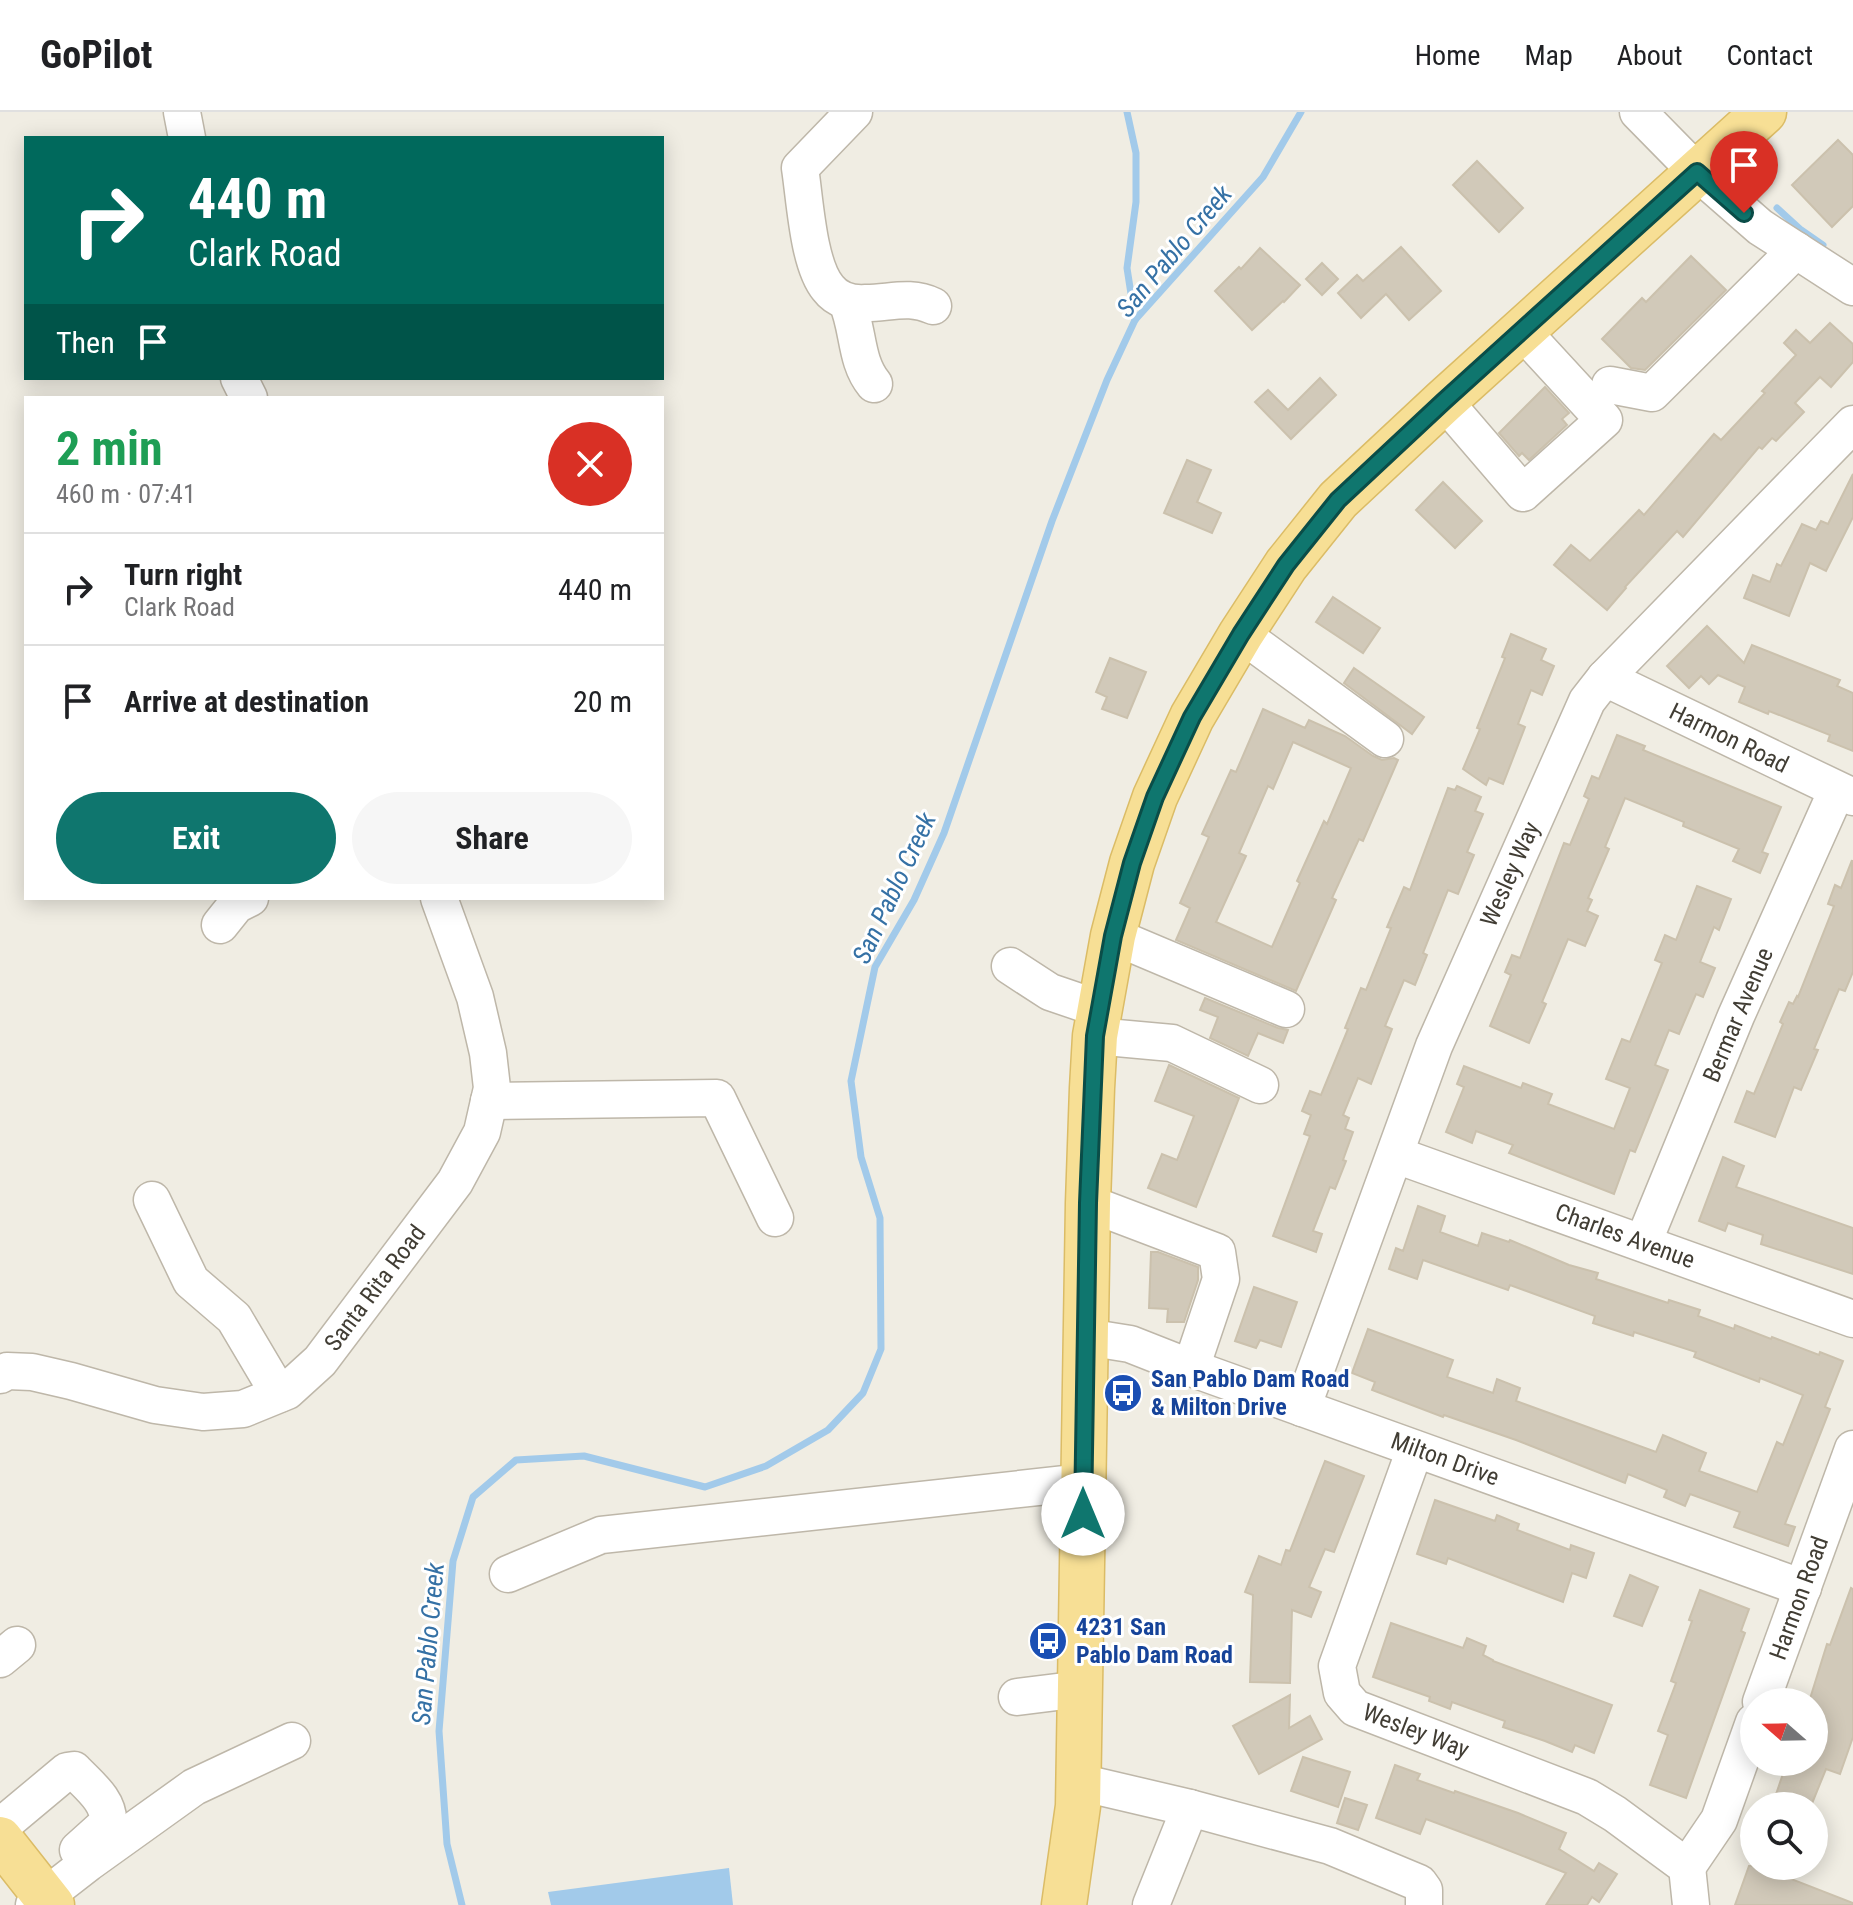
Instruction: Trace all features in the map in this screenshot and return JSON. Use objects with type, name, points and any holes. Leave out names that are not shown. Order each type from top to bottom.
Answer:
[{"type":"main road","points":[[1064,1905],[1077,1820],[1079,1782],[1088,1203],[1098,1022],[1113,936],[1132,863],[1155,797],[1192,717],[1241,634],[1286,565],[1338,500],[1764,112]]},
{"type":"main road","points":[[0,1839],[42,1898]]},
{"type":"street","points":[[182,112],[187,136]]},
{"type":"street","points":[[854,112],[800,168],[817,266],[827,288],[847,302],[904,299],[933,306]]},
{"type":"street","points":[[1638,112],[1697,172],[1760,227],[1853,287]]},
{"type":"street","points":[[1610,385],[1652,393],[1796,250]]},
{"type":"street","points":[[847,302],[854,318],[865,371],[874,384]]},
{"type":"street","points":[[1444,401],[1523,493],[1604,420],[1522,331]]},
{"type":"street","name":"Wesley Way","points":[[1302,1408],[1434,1046],[1587,701],[1605,678],[1853,424]]},
{"type":"street","points":[[1241,634],[1385,739]]},
{"type":"street","name":"Harmon Road","points":[[1605,678],[1845,793]]},
{"type":"street","name":"Bermar Avenue","points":[[1643,1243],[1736,1016],[1845,793]]},
{"type":"street","points":[[220,925],[236,905],[246,900]]},
{"type":"street","name":"Santa Rita Road","points":[[0,1375],[7,1371],[32,1372],[155,1405],[203,1412],[243,1409],[287,1391],[320,1361],[455,1182],[482,1132],[492,1088],[488,1053],[475,997],[440,900]]},
{"type":"street","points":[[1113,936],[1286,1009]]},
{"type":"street","points":[[1010,966],[1098,1022],[1172,1043],[1260,1085]]},
{"type":"street","points":[[489,1101],[717,1098],[775,1218]]},
{"type":"street","name":"Charles Avenue","points":[[1396,1155],[1853,1319]]},
{"type":"street","points":[[152,1200],[191,1281],[234,1318],[279,1394]]},
{"type":"street","points":[[1088,1203],[1217,1252],[1221,1279],[1191,1368]]},
{"type":"street","name":"Milton Drive","points":[[1086,1337],[1130,1344],[1803,1588]]},
{"type":"street","name":"Wesley Way","points":[[1415,1449],[1337,1666],[1342,1693],[1355,1708],[1587,1797],[1687,1867]]},
{"type":"street","name":"Harmon Road","points":[[1766,1688],[1853,1449]]},
{"type":"street","points":[[508,1574],[601,1535],[1084,1482]]},
{"type":"street","points":[[1017,1697],[1081,1689]]},
{"type":"street","points":[[42,1898],[194,1787],[292,1741]]},
{"type":"street","points":[[1691,1905],[1687,1867],[1719,1820],[1740,1761]]},
{"type":"street","points":[[0,1827],[67,1771],[74,1770],[107,1806],[108,1823],[42,1898]]},
{"type":"street","points":[[1079,1782],[1330,1846],[1419,1883],[1424,1890],[1424,1905]]},
{"type":"street","points":[[1151,1905],[1190,1808]]},
{"type":"water","points":[[729,1868],[733,1905],[551,1905],[548,1892]]},
{"type":"building","points":[[1838,140],[1853,155],[1853,206],[1832,227],[1792,185]]},
{"type":"building","points":[[1477,161],[1523,208],[1499,232],[1453,185]]},
{"type":"building","points":[[1401,247],[1441,291],[1409,320],[1386,294],[1361,318],[1338,293],[1357,275],[1363,281]]},
{"type":"building","points":[[1260,248],[1300,285],[1252,330],[1215,291]]},
{"type":"building","points":[[1691,256],[1726,290],[1645,370],[1631,368],[1602,339],[1642,298],[1646,302]]},
{"type":"building","points":[[1322,263],[1338,279],[1322,295],[1306,279]]},
{"type":"building","points":[[1830,323],[1853,344],[1853,362],[1831,387],[1820,377],[1795,403],[1804,412],[1776,441],[1772,438],[1762,449],[1759,447],[1683,537],[1677,531],[1607,610],[1554,565],[1571,545],[1590,561],[1639,510],[1644,515],[1714,434],[1721,440],[1765,393],[1762,391],[1796,355],[1784,343],[1796,330],[1810,343]]},
{"type":"building","points":[[1320,378],[1336,395],[1291,439],[1255,402],[1268,390],[1288,410]]},
{"type":"building","points":[[1545,387],[1569,413],[1562,419],[1567,425],[1529,460],[1522,453],[1519,456],[1499,433]]},
{"type":"building","points":[[1187,460],[1211,470],[1197,502],[1221,513],[1212,533],[1164,513]]},
{"type":"building","points":[[1853,474],[1853,517],[1826,571],[1810,563],[1789,616],[1744,598],[1753,575],[1770,582],[1777,564],[1781,566],[1802,524],[1816,530],[1821,521],[1828,524]]},
{"type":"building","points":[[1443,482],[1482,521],[1455,548],[1416,510]]},
{"type":"building","points":[[1333,597],[1380,628],[1363,653],[1316,622]]},
{"type":"building","points":[[1707,626],[1744,663],[1752,645],[1840,680],[1837,686],[1853,693],[1853,751],[1828,741],[1830,735],[1739,702],[1745,687],[1718,675],[1709,684],[1701,676],[1689,688],[1667,666]]},
{"type":"building","points":[[1511,634],[1546,649],[1541,660],[1554,666],[1542,695],[1531,690],[1518,724],[1525,727],[1503,784],[1489,778],[1486,785],[1463,769],[1480,729],[1477,728],[1505,658],[1502,657]]},
{"type":"building","points":[[1110,658],[1146,672],[1127,718],[1102,709],[1107,697],[1096,692]]},
{"type":"building","points":[[1354,668],[1424,717],[1412,734],[1344,683]]},
{"type":"building","points":[[1263,709],[1305,728],[1309,720],[1345,736],[1373,756],[1382,760],[1398,760],[1363,841],[1359,839],[1332,898],[1336,900],[1296,991],[1176,940],[1190,908],[1180,903],[1209,837],[1202,834],[1231,770],[1236,772]],"holes":[[[1293,742],[1351,768],[1327,824],[1324,821],[1297,881],[1300,883],[1272,947],[1216,922],[1246,856],[1239,853],[1268,786],[1273,789]]]},
{"type":"building","points":[[1617,735],[1645,746],[1643,750],[1781,807],[1762,852],[1768,854],[1760,873],[1733,861],[1739,849],[1625,798],[1605,847],[1609,849],[1588,898],[1592,900],[1587,911],[1598,916],[1585,946],[1568,939],[1529,1043],[1490,1026],[1511,975],[1505,972],[1512,955],[1520,958],[1564,843],[1570,845],[1589,799],[1584,796],[1592,776],[1599,779]]},
{"type":"building","points":[[1457,786],[1481,797],[1475,811],[1483,814],[1467,852],[1474,855],[1458,894],[1448,890],[1423,953],[1427,955],[1415,985],[1404,980],[1385,1026],[1392,1029],[1371,1084],[1358,1078],[1343,1115],[1349,1118],[1345,1129],[1353,1132],[1335,1189],[1330,1187],[1313,1231],[1322,1234],[1316,1252],[1273,1236],[1310,1136],[1304,1134],[1311,1115],[1302,1111],[1310,1091],[1321,1095],[1361,988],[1366,990],[1391,928],[1387,927],[1404,887],[1410,890],[1448,788],[1455,790]]},
{"type":"building","points":[[1852,860],[1853,972],[1845,991],[1839,989],[1801,1090],[1794,1087],[1775,1137],[1735,1122],[1747,1091],[1754,1094],[1789,1002],[1793,1004],[1798,997],[1834,906],[1828,904],[1835,885],[1841,888]]},
{"type":"building","points":[[1697,886],[1731,899],[1719,930],[1714,927],[1700,962],[1715,968],[1703,997],[1696,994],[1679,1034],[1669,1030],[1655,1065],[1668,1070],[1635,1152],[1630,1150],[1614,1194],[1509,1153],[1513,1145],[1476,1131],[1472,1143],[1446,1132],[1464,1087],[1457,1084],[1464,1066],[1521,1088],[1523,1083],[1552,1094],[1548,1104],[1614,1129],[1630,1088],[1606,1079],[1622,1039],[1630,1042],[1662,963],[1655,960],[1665,935],[1676,940]]},
{"type":"building","points":[[1205,998],[1288,1030],[1283,1043],[1258,1033],[1248,1056],[1210,1038],[1218,1017],[1200,1010]]},
{"type":"building","points":[[1169,1065],[1239,1098],[1196,1207],[1148,1188],[1162,1154],[1177,1160],[1194,1116],[1155,1101]]},
{"type":"building","points":[[1723,1157],[1744,1166],[1736,1187],[1853,1228],[1853,1274],[1761,1244],[1763,1235],[1728,1223],[1725,1231],[1699,1221]]},
{"type":"building","points":[[1418,1206],[1445,1216],[1440,1232],[1478,1246],[1482,1233],[1510,1240],[1569,1265],[1598,1273],[1596,1279],[1668,1303],[1669,1300],[1700,1310],[1698,1316],[1734,1329],[1735,1325],[1843,1361],[1825,1407],[1830,1409],[1785,1524],[1795,1527],[1788,1546],[1734,1527],[1740,1512],[1690,1494],[1685,1506],[1664,1497],[1667,1490],[1628,1474],[1625,1483],[1516,1440],[1443,1417],[1372,1390],[1375,1382],[1352,1373],[1368,1329],[1453,1360],[1447,1377],[1493,1393],[1497,1379],[1520,1388],[1516,1401],[1656,1452],[1663,1435],[1706,1453],[1699,1471],[1757,1492],[1777,1442],[1783,1445],[1803,1395],[1694,1357],[1696,1352],[1634,1332],[1633,1336],[1593,1323],[1595,1316],[1510,1285],[1508,1290],[1423,1260],[1417,1279],[1389,1269],[1396,1248],[1403,1251]]},
{"type":"building","points":[[1151,1252],[1198,1267],[1198,1280],[1184,1322],[1167,1322],[1168,1309],[1149,1308]]},
{"type":"building","points":[[1254,1287],[1297,1302],[1281,1347],[1260,1340],[1256,1348],[1235,1341]]},
{"type":"building","points":[[1325,1461],[1364,1476],[1334,1552],[1325,1549],[1309,1587],[1321,1592],[1311,1617],[1292,1610],[1290,1683],[1250,1682],[1253,1595],[1245,1592],[1259,1556],[1281,1565],[1286,1550],[1290,1551]]},
{"type":"building","points":[[1435,1500],[1495,1521],[1497,1515],[1519,1524],[1517,1530],[1570,1550],[1571,1545],[1594,1553],[1586,1578],[1572,1573],[1563,1602],[1448,1558],[1446,1564],[1417,1554]]},
{"type":"building","points":[[1630,1575],[1658,1587],[1642,1626],[1614,1616]]},
{"type":"building","points":[[1851,1588],[1853,1737],[1840,1774],[1828,1770],[1828,1688],[1813,1688],[1827,1644],[1830,1645]]},
{"type":"building","points":[[1700,1590],[1749,1609],[1741,1631],[1745,1633],[1686,1798],[1650,1785],[1668,1735],[1658,1731],[1676,1683],[1671,1681]]},
{"type":"building","points":[[1391,1623],[1463,1648],[1467,1638],[1486,1646],[1483,1655],[1493,1661],[1612,1705],[1594,1753],[1575,1745],[1572,1752],[1503,1727],[1505,1721],[1452,1702],[1450,1709],[1429,1701],[1430,1697],[1373,1677]]},
{"type":"building","points":[[1290,1695],[1289,1728],[1310,1716],[1322,1739],[1259,1774],[1233,1726]]},
{"type":"building","points":[[1303,1757],[1350,1772],[1338,1807],[1291,1791]]},
{"type":"building","points":[[1395,1765],[1420,1774],[1417,1780],[1518,1813],[1566,1833],[1559,1849],[1594,1871],[1599,1863],[1617,1874],[1599,1902],[1592,1897],[1587,1905],[1546,1905],[1566,1873],[1426,1819],[1420,1834],[1376,1818]]},
{"type":"building","points":[[1782,1776],[1823,1776],[1817,1792],[1777,1792]]},
{"type":"building","points":[[1345,1798],[1367,1805],[1358,1830],[1337,1823]]},
{"type":"building","points":[[1744,1880],[1794,1880],[1853,1903],[1853,1905],[1735,1905]]},
{"type":"waterway","points":[[1127,112],[1136,153],[1136,202],[1127,268],[1135,320]]},
{"type":"waterway","name":"San Pablo Creek","points":[[462,1905],[447,1844],[439,1731],[453,1561],[473,1497],[516,1460],[584,1456],[705,1487],[766,1466],[828,1430],[863,1393],[881,1349],[880,1218],[861,1157],[851,1081],[875,967],[914,900],[944,833],[1052,521],[1107,380],[1135,320],[1263,177],[1301,112]]},
{"type":"waterway","points":[[1777,208],[1823,245]]},
{"type":"place","name":"San Pablo Dam Road & Milton Drive","points":[[1123,1393]]},
{"type":"place","name":"4231 San Pablo Dam Road","points":[[1048,1641]]},
{"type":"route","points":[[1083,1514],[1088,1203],[1095,1036],[1113,936],[1132,863],[1155,797],[1192,717],[1286,565],[1338,500],[1444,401],[1697,172],[1744,213]]}]
